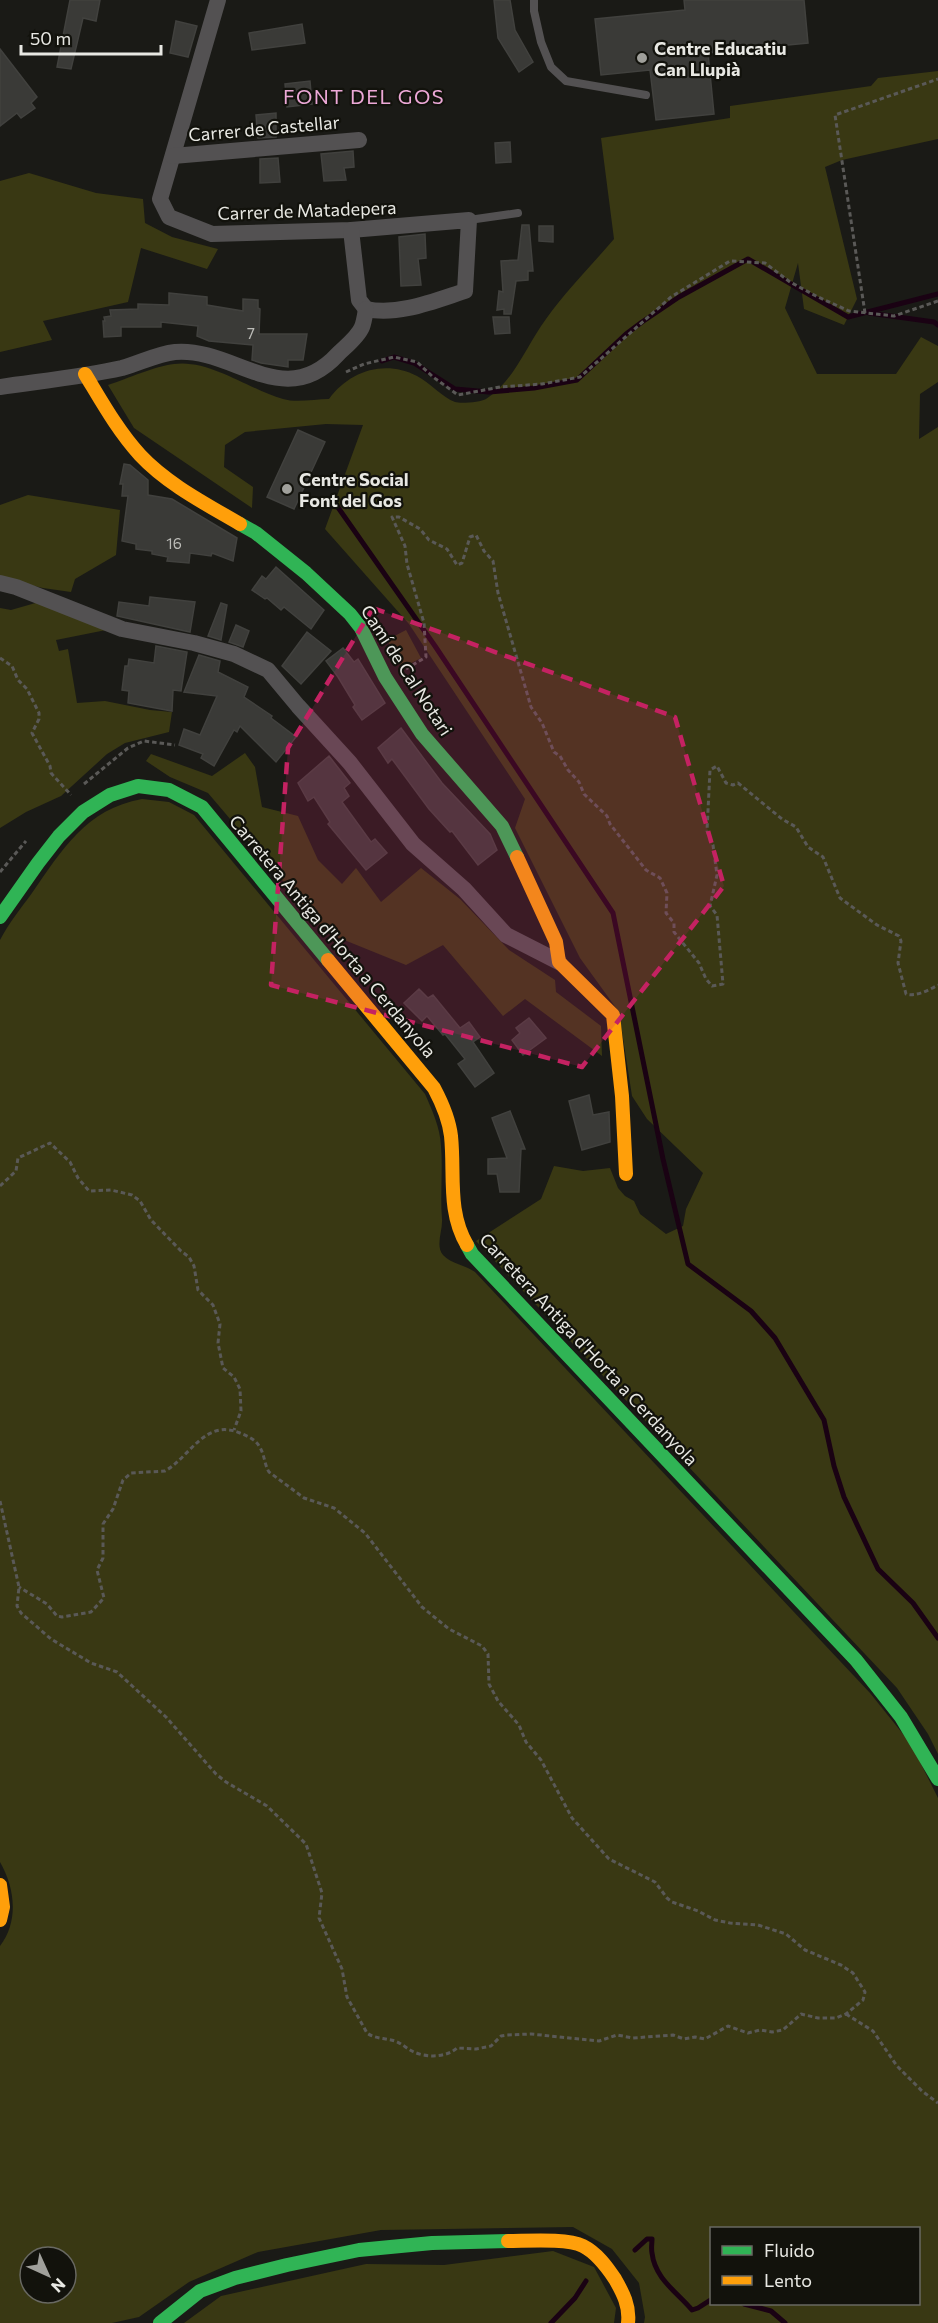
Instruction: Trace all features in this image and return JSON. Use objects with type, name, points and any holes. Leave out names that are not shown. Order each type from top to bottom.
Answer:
[{"type":"street","points":[[173,156],[218,0]]},
{"type":"street","name":"Carrer de Castellar","points":[[173,156],[359,140]]},
{"type":"street","name":"Carrer de Matadepera","points":[[173,156],[160,199],[169,217],[212,234],[351,230],[469,220]]},
{"type":"street","points":[[351,230],[359,300],[366,309],[375,311],[417,306],[465,291],[469,220]]},
{"type":"street","points":[[0,387],[123,367],[164,353],[183,352],[206,355],[272,378],[306,376],[326,367],[362,328],[366,309]]},
{"type":"street","name":"Camí de Cal Notari","points":[[85,374],[121,432],[142,457],[186,492],[264,539],[306,573],[350,614],[361,628],[385,677],[422,734],[502,826],[556,942],[559,962]]},
{"type":"street","points":[[0,583],[16,587],[122,629],[214,648],[251,660],[268,670],[350,763],[413,844],[464,889],[506,935],[559,962],[613,1015],[622,1096],[626,1174]]},
{"type":"street","name":"Carretera Antiga d'Horta a Cerdanyola","points":[[0,916],[50,846],[75,818],[94,803],[121,791],[150,786],[178,792],[202,807],[434,1088],[445,1110],[452,1137],[454,1215],[463,1241],[472,1254],[856,1660],[905,1719],[938,1779]]},
{"type":"street","points":[[0,1885],[3,1907],[0,1920]]},
{"type":"street","points":[[160,2323],[200,2291],[235,2278],[297,2263],[377,2248],[432,2243],[547,2240],[582,2245],[605,2264],[624,2294],[629,2314],[628,2323]]},
{"type":"lane","points":[[534,0],[536,22],[551,67],[566,81],[646,95]]},
{"type":"lane","points":[[469,220],[518,213]]},
{"type":"path","points":[[865,313],[835,115],[938,79]]},
{"type":"path","points":[[340,375],[364,364],[394,357],[417,362],[458,395],[580,377],[671,297],[730,261],[765,263],[790,282],[849,311],[894,316],[938,301]]},
{"type":"path","points":[[399,670],[422,661],[427,654],[424,623],[407,564],[405,546],[392,517],[399,517],[420,529],[429,540],[447,549],[453,562],[457,565],[462,562],[470,537],[476,535],[484,551],[493,561],[498,593],[514,644],[522,682],[531,707],[542,723],[554,752],[560,756],[568,770],[579,782],[584,794],[607,816],[610,824],[646,870],[660,878],[667,893],[666,913],[674,923],[674,932],[699,963],[712,986],[723,984],[717,915],[710,906],[717,875],[713,845],[707,831],[708,784],[710,770],[714,766],[717,766],[726,783],[733,785],[738,783],[796,828],[808,847],[824,856],[840,898],[877,925],[899,936],[901,942],[898,963],[906,994],[910,996],[928,991],[938,985]]},
{"type":"path","points":[[0,658],[12,666],[18,680],[27,689],[39,712],[39,718],[32,733],[50,766],[51,773],[71,796]]},
{"type":"path","points":[[0,1186],[16,1171],[18,1158],[50,1143],[69,1162],[89,1191],[111,1190],[132,1195],[140,1201],[151,1220],[189,1257],[194,1266],[198,1290],[216,1311],[220,1324],[218,1343],[221,1353],[220,1360],[223,1368],[234,1377],[240,1389],[241,1411],[234,1430]]},
{"type":"path","points":[[0,1501],[19,1587],[17,1606],[32,1624],[51,1639],[91,1663],[117,1672],[166,1717],[221,1778],[267,1806],[306,1844],[322,1893],[319,1918],[342,1969],[347,1997],[367,2033],[371,2036],[398,2042],[424,2055],[438,2055],[458,2048],[476,2049],[491,2046],[501,2036],[507,2035],[531,2034],[599,2041],[617,2035],[633,2038],[673,2035],[684,2039],[695,2037],[705,2039],[728,2026],[748,2033],[760,2030],[772,2032],[783,2030],[801,2014],[818,2018],[836,2018],[846,2014],[862,2000],[865,1992],[859,1980],[841,1965],[805,1950],[786,1934],[758,1925],[715,1920],[672,1902],[655,1882],[609,1858],[572,1818],[541,1760],[526,1742],[519,1725],[498,1701],[489,1684],[488,1654],[482,1646],[449,1629],[422,1607],[365,1533],[352,1525],[334,1508],[303,1498],[269,1473],[258,1444],[250,1437],[234,1430],[218,1430],[208,1434],[165,1471],[131,1473],[123,1480],[113,1509],[103,1524],[103,1558],[97,1570],[104,1598],[91,1612],[57,1616],[47,1604],[19,1587]]},
{"type":"path","points":[[846,2014],[873,2031],[897,2066],[922,2091],[938,2102]]},
{"type":"highlighted area","points":[[373,608],[675,717],[724,886],[582,1067],[271,985],[288,748]]},
{"type":"shaded area","points":[[938,71],[938,139],[842,160],[825,167],[857,299],[844,325],[804,309],[798,263],[785,308],[817,374],[896,374],[921,337],[938,346],[938,382],[920,394],[919,439],[938,427],[938,1754],[928,1734],[897,1688],[476,1241],[541,1199],[554,1166],[583,1171],[610,1168],[618,1188],[634,1201],[640,1214],[666,1234],[683,1226],[686,1209],[703,1173],[647,1119],[632,1096],[619,1012],[580,958],[515,828],[525,799],[409,624],[325,529],[363,425],[326,424],[245,432],[225,445],[224,467],[253,487],[252,508],[134,428],[108,385],[158,367],[188,364],[216,371],[283,399],[294,401],[329,399],[337,389],[357,375],[380,368],[393,368],[417,376],[455,402],[466,403],[486,399],[505,382],[554,309],[614,239],[601,138],[730,118],[730,106],[871,86],[878,78]]},
{"type":"shaded area","points":[[29,173],[96,193],[143,199],[145,223],[172,237],[218,249],[207,269],[141,248],[128,302],[43,321],[52,340],[0,352],[0,181]]},
{"type":"shaded area","points":[[28,495],[120,510],[116,555],[75,579],[71,592],[0,578],[0,505]]},
{"type":"shaded area","points":[[39,602],[111,629],[56,640],[59,651],[68,649],[77,703],[105,701],[172,712],[169,732],[125,743],[107,754],[61,796],[26,812],[0,828],[0,608],[11,610]]},
{"type":"shaded area","points":[[406,630],[421,658],[402,668],[387,640]]},
{"type":"shaded area","points":[[245,753],[255,767],[262,807],[298,816],[318,860],[342,884],[356,868],[381,902],[421,868],[460,899],[509,950],[555,980],[556,992],[601,1026],[602,1056],[525,999],[503,1016],[443,945],[406,965],[327,933],[208,793],[170,777],[146,761],[151,754],[212,776]]},
{"type":"shaded area","points":[[142,799],[169,802],[194,815],[425,1094],[440,1139],[442,1223],[439,1243],[443,1255],[475,1272],[870,1693],[911,1744],[938,1798],[938,2323],[644,2323],[639,2283],[612,2249],[573,2227],[381,2230],[258,2252],[189,2282],[139,2317],[112,2323],[0,2323],[0,1946],[10,1926],[13,1904],[9,1883],[0,1862],[0,940],[65,847],[90,822],[122,804]]},
{"type":"shaded area","points":[[553,2251],[594,2267],[616,2308],[614,2323],[184,2323],[221,2296],[366,2264],[444,2265]]},
{"type":"building","points":[[70,0],[100,0],[96,21],[83,18],[71,69],[57,67]]},
{"type":"building","points":[[494,0],[510,0],[515,30],[533,62],[519,72],[498,38]]},
{"type":"building","name":"Centre Educatiu Can Llupià","points":[[684,0],[804,0],[808,43],[708,53],[714,114],[656,120],[650,70],[601,75],[595,19],[685,10]]},
{"type":"building","points":[[176,21],[197,26],[188,57],[170,53]]},
{"type":"building","points":[[302,24],[305,43],[252,50],[249,33]]},
{"type":"building","points":[[0,49],[37,97],[31,103],[35,108],[21,118],[17,113],[0,126]]},
{"type":"building","points":[[310,81],[312,104],[287,107],[285,84]]},
{"type":"building","points":[[276,113],[276,137],[258,138],[256,115]]},
{"type":"building","points":[[510,142],[511,162],[496,163],[495,143]]},
{"type":"building","points":[[353,151],[354,167],[344,168],[346,180],[324,181],[321,154]]},
{"type":"building","points":[[278,158],[280,182],[260,183],[260,159]]},
{"type":"building","points":[[522,225],[529,225],[533,271],[528,271],[528,280],[516,281],[511,314],[504,314],[504,309],[497,310],[499,291],[503,292],[501,261],[518,260]]},
{"type":"building","points":[[539,226],[553,226],[553,242],[539,241]]},
{"type":"building","points":[[425,234],[426,258],[418,259],[421,285],[401,286],[399,237]]},
{"type":"building","points":[[169,293],[207,297],[207,305],[243,311],[243,299],[258,300],[259,334],[307,334],[303,360],[288,360],[288,367],[261,363],[252,360],[253,345],[209,341],[197,336],[198,326],[161,322],[161,327],[121,327],[121,336],[104,337],[103,321],[105,321],[104,317],[111,316],[110,310],[138,309],[138,304],[169,305]]},
{"type":"building","points":[[493,317],[509,317],[510,333],[495,334]]},
{"type":"building","points":[[298,430],[325,442],[294,509],[267,497]]},
{"type":"building","points":[[124,464],[130,465],[148,480],[148,495],[172,499],[237,538],[233,561],[212,553],[211,556],[190,553],[189,563],[167,561],[168,557],[152,554],[152,551],[136,549],[136,544],[122,541],[128,496],[122,496],[123,484],[120,484]]},
{"type":"building","points":[[276,567],[324,610],[311,629],[284,607],[281,610],[267,598],[265,599],[252,590],[262,576],[266,579]]},
{"type":"building","points":[[150,597],[195,602],[190,632],[117,616],[119,602],[149,606]]},
{"type":"building","points":[[221,603],[227,605],[221,640],[208,636]]},
{"type":"building","points":[[236,625],[249,631],[243,647],[229,642]]},
{"type":"building","points":[[307,632],[331,651],[301,684],[282,666]]},
{"type":"building","points":[[156,646],[187,652],[181,691],[173,690],[172,711],[128,703],[129,691],[122,690],[125,666],[128,666],[129,659],[154,663]]},
{"type":"building","points":[[343,648],[354,662],[358,659],[385,703],[362,720],[338,677],[326,661]]},
{"type":"building","points":[[199,655],[220,661],[218,672],[248,687],[244,697],[272,716],[271,718],[296,737],[276,762],[240,726],[237,732],[234,730],[214,766],[201,758],[203,754],[179,745],[184,729],[200,735],[217,696],[184,692]]},
{"type":"building","points":[[401,728],[442,783],[490,834],[497,850],[478,865],[452,831],[450,832],[429,809],[392,759],[388,763],[378,748]]},
{"type":"building","points":[[329,756],[350,783],[344,788],[349,796],[342,802],[371,842],[375,839],[387,853],[366,870],[328,824],[330,822],[314,797],[308,801],[298,783]]},
{"type":"building","points":[[419,989],[428,998],[433,995],[460,1028],[469,1022],[480,1037],[473,1042],[494,1073],[475,1087],[458,1064],[465,1059],[445,1034],[443,1035],[427,1016],[422,1021],[404,1003]]},
{"type":"building","points":[[529,1018],[546,1038],[523,1055],[512,1040],[520,1033],[516,1028]]},
{"type":"building","points":[[589,1095],[593,1115],[609,1112],[610,1142],[582,1150],[569,1101]]},
{"type":"building","points":[[510,1111],[525,1149],[521,1149],[519,1192],[500,1192],[497,1174],[488,1174],[488,1159],[507,1158],[492,1118]]},
{"type":"waterway","points":[[382,361],[394,357],[414,363],[455,389],[489,392],[534,388],[577,380],[642,322],[679,297],[748,259],[848,317],[938,294]]},
{"type":"waterway","points":[[869,313],[934,322],[938,325]]},
{"type":"waterway","points":[[337,506],[435,646],[613,913],[663,1159],[688,1264],[751,1311],[775,1338],[824,1420],[834,1466],[844,1497],[878,1569],[913,1603],[938,1638]]},
{"type":"waterway","points":[[635,2250],[647,2239],[652,2239],[652,2253],[657,2270],[692,2310],[710,2300]]},
{"type":"waterway","points":[[551,2323],[575,2298],[586,2281]]},
{"type":"waterway","points":[[748,2305],[771,2311],[785,2323]]},
{"type":"traffic: fast","points":[[240,524],[256,533],[306,573],[350,614],[361,628],[385,677],[422,734],[502,826],[517,857]]},
{"type":"traffic: fast","points":[[0,917],[59,836],[83,812],[110,795],[138,786],[169,790],[202,807],[328,960]]},
{"type":"traffic: fast","points":[[467,1245],[472,1254],[856,1660],[901,1717],[938,1779]]},
{"type":"traffic: fast","points":[[160,2323],[200,2291],[235,2278],[287,2265],[359,2250],[432,2243],[508,2241]]},
{"type":"traffic: slow","points":[[85,374],[111,416],[140,455],[187,493],[240,524]]},
{"type":"traffic: slow","points":[[517,857],[556,942],[559,962],[613,1015],[622,1096],[626,1174]]},
{"type":"traffic: slow","points":[[328,960],[437,1094],[450,1130],[454,1206],[467,1245]]},
{"type":"traffic: slow","points":[[0,1885],[3,1907],[0,1920]]},
{"type":"traffic: slow","points":[[508,2241],[547,2240],[576,2243],[593,2252],[618,2284],[627,2305],[628,2323]]},
{"type":"place","name":"Centre Educatiu Can Llupià","points":[[642,58]]},
{"type":"place","name":"Centre Social Font del Gos","points":[[287,489]]},
{"type":"district","name":"FONT DEL GOS","points":[[364,96]]}]
